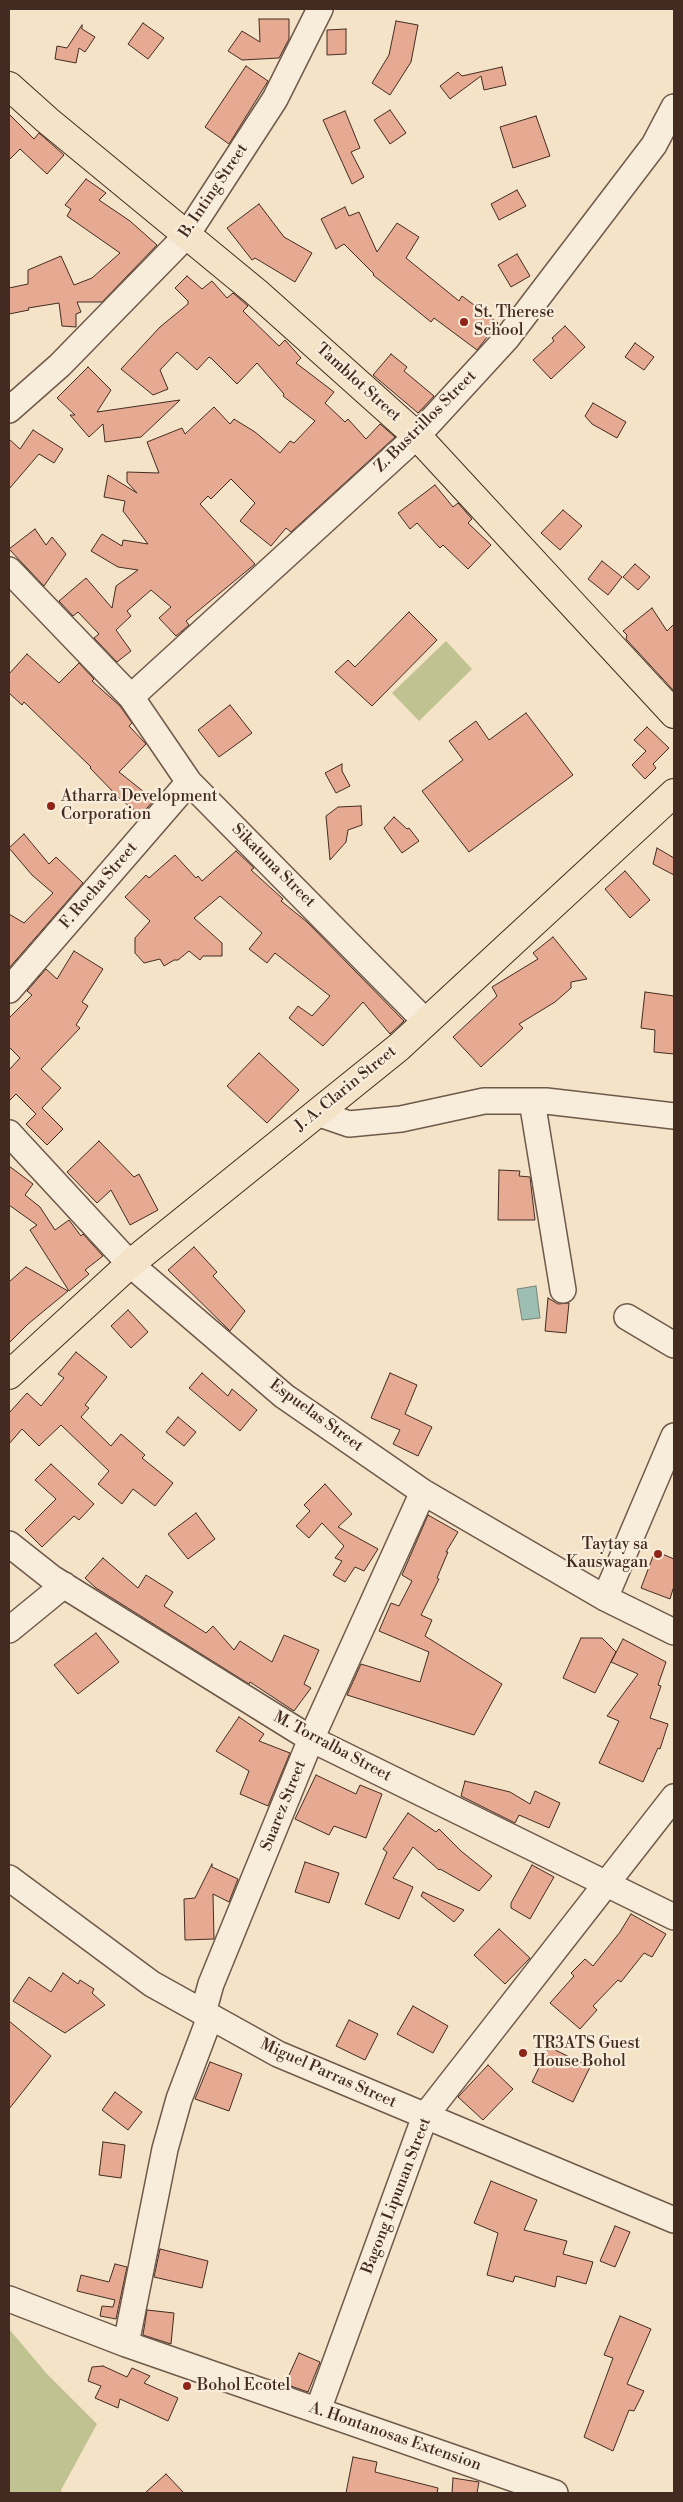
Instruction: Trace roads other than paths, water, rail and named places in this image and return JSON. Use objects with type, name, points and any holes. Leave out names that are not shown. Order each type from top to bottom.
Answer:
[{"type":"main road","name":"Tamblot Street","points":[[9,86],[186,236],[256,292],[417,436],[674,714]]},
{"type":"main road","name":"J. A. Clarin Street","points":[[9,1375],[130,1264],[399,1047],[674,793]]},
{"type":"street","name":"B. Inting Street","points":[[9,410],[60,364],[186,236],[274,99],[320,9]]},
{"type":"street","name":"Z. Bustrillos Street","points":[[131,697],[417,436],[508,338],[654,145],[674,107]]},
{"type":"street","name":"Sikatuna Street","points":[[9,570],[131,697],[189,782],[426,1022]]},
{"type":"street","name":"F. Rocha Street","points":[[9,990],[189,782]]},
{"type":"street","points":[[317,1113],[349,1124],[402,1118],[484,1101],[532,1101],[674,1116]]},
{"type":"street","points":[[532,1101],[563,1290]]},
{"type":"street","name":"Espuelas Street","points":[[9,1133],[130,1264],[284,1396],[423,1492],[605,1598],[674,1632]]},
{"type":"street","points":[[627,1317],[674,1345]]},
{"type":"street","points":[[605,1598],[674,1436]]},
{"type":"street","name":"Suarez Street","points":[[126,2344],[165,2149],[206,2015],[211,1984],[310,1739],[423,1492]]},
{"type":"street","name":"M. Torralba Street","points":[[9,1544],[64,1585],[310,1739],[674,1917]]},
{"type":"street","points":[[9,1630],[64,1585]]},
{"type":"street","name":"Bagong Lipunan Street","points":[[318,2410],[425,2116],[674,1797]]},
{"type":"street","name":"Miguel Parras Street","points":[[9,1878],[152,1984],[278,2054],[674,2220]]},
{"type":"street","name":"A. Hontanosas Extension","points":[[9,2300],[126,2344],[555,2493]]},
{"type":"water","points":[[536,1286],[540,1318],[522,1320],[517,1289]]},
{"type":"place","name":"St. Therese School","points":[[464,322]]},
{"type":"place","name":"Atharra Development Corporation","points":[[51,806]]},
{"type":"place","name":"Taytay sa Kauswagan","points":[[658,1554]]},
{"type":"place","name":"TR3ATS Guest House Bohol","points":[[523,2053]]},
{"type":"place","name":"Bohol Ecotel","points":[[187,2386]]}]
